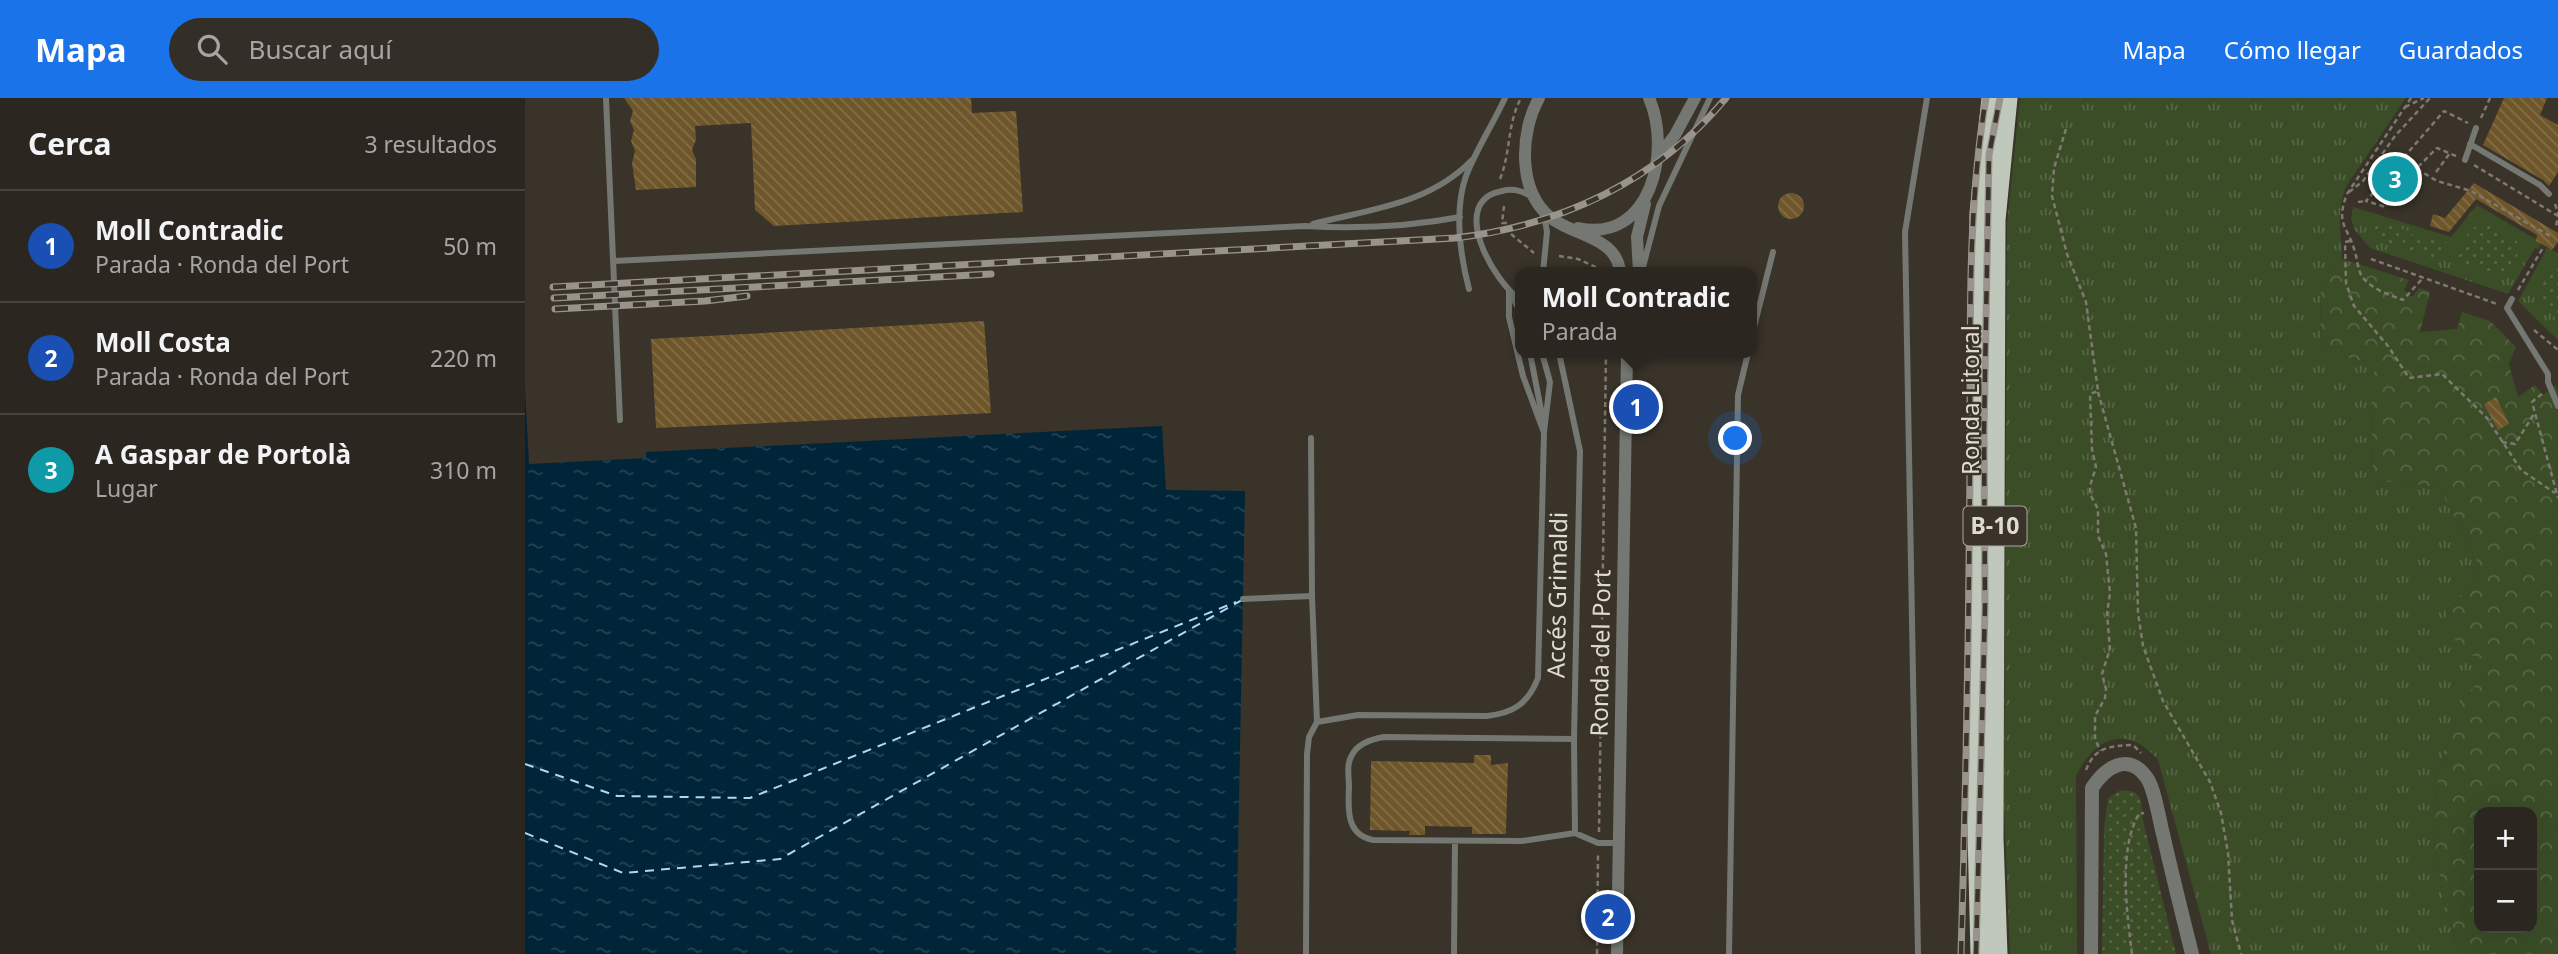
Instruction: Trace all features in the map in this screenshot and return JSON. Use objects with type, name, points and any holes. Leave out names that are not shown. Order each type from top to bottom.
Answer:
[{"type":"highway","name":"Ronda Litoral","points":[[1980,954],[1976,792],[1979,226],[1991,98]]},
{"type":"highway","name":"Ronda Litoral","points":[[1998,954],[1994,838],[1996,220],[2008,98]]},
{"type":"street","points":[[1539,98],[1529,122],[1525,148],[1529,182],[1538,201],[1551,218],[1604,245],[1617,260],[1619,267]]},
{"type":"street","points":[[1640,267],[1637,237],[1657,159],[1657,124],[1649,98]]},
{"type":"street","points":[[1657,159],[1675,135],[1695,98]]},
{"type":"street","points":[[1564,225],[1594,230],[1614,226],[1637,211],[1649,192]]},
{"type":"street","name":"Ronda del Port","points":[[1616,951],[1627,358]]},
{"type":"street","points":[[2091,954],[2092,788],[2102,773],[2119,764],[2133,766],[2147,778],[2193,954]]},
{"type":"lane","points":[[606,98],[619,420]]},
{"type":"lane","points":[[1469,289],[1460,217],[1465,178],[1505,98]]},
{"type":"lane","points":[[1641,267],[1659,206],[1710,98]]},
{"type":"lane","points":[[1918,954],[1905,232],[1927,98]]},
{"type":"lane","points":[[2465,160],[2476,128]]},
{"type":"lane","points":[[2470,144],[2540,185],[2549,194]]},
{"type":"lane","points":[[1305,226],[1407,202],[1447,182],[1478,153]]},
{"type":"lane","points":[[1515,302],[1479,242],[1477,220],[1480,206],[1489,195],[1507,190],[1521,191],[1538,201],[1544,214],[1547,232],[1544,267]]},
{"type":"lane","points":[[614,261],[1305,226],[1351,229],[1423,224],[1460,217]]},
{"type":"lane","points":[[1757,318],[1773,252]]},
{"type":"lane","points":[[1509,290],[1515,295]]},
{"type":"lane","points":[[1509,290],[1509,317],[1515,342]]},
{"type":"lane","points":[[2512,299],[2507,307],[2548,374],[2548,382],[2558,406]]},
{"type":"lane","points":[[1519,358],[1526,389],[1544,432]]},
{"type":"lane","points":[[1531,358],[1544,432]]},
{"type":"lane","points":[[1317,722],[1357,715],[1505,714],[1520,706],[1532,693],[1538,678],[1544,432],[1550,382],[1543,358]]},
{"type":"lane","name":"Accés Grimaldi","points":[[1560,358],[1580,451],[1574,739],[1575,833]]},
{"type":"lane","points":[[1729,954],[1738,395],[1747,358]]},
{"type":"lane","points":[[1306,954],[1307,754],[1310,737],[1317,722],[1312,596],[1311,438]]},
{"type":"lane","points":[[1243,599],[1312,596]]},
{"type":"lane","points":[[1574,739],[1384,737],[1371,740],[1360,746],[1352,755],[1349,765],[1348,814],[1356,833],[1364,839],[1373,840],[1522,841],[1575,833],[1598,843],[1619,843]]},
{"type":"lane","points":[[1454,954],[1455,841]]},
{"type":"path","points":[[1500,179],[1506,163],[1510,125],[1521,98]]},
{"type":"path","points":[[2411,98],[2347,194],[2341,208],[2343,226],[2355,250],[2362,277],[2384,292],[2403,300],[2423,278]]},
{"type":"path","points":[[2405,107],[2424,98]]},
{"type":"path","points":[[2347,194],[2363,181],[2395,136],[2431,98]]},
{"type":"path","points":[[2366,201],[2444,111],[2476,128],[2490,98]]},
{"type":"path","points":[[2066,129],[2054,168],[2052,196],[2067,254],[2086,302],[2098,391],[2136,528],[2138,613],[2143,646],[2163,701],[2210,782],[2221,813],[2228,853],[2232,920],[2241,954]]},
{"type":"path","points":[[2358,202],[2366,201],[2386,207],[2394,187],[2417,169],[2437,148],[2465,160],[2558,216]]},
{"type":"path","points":[[2436,173],[2450,153]]},
{"type":"path","points":[[2417,169],[2437,181],[2471,191],[2550,236]]},
{"type":"path","points":[[1504,206],[1502,223],[1507,223],[1508,226]]},
{"type":"path","points":[[2554,231],[2558,226]]},
{"type":"path","points":[[1511,234],[1534,253]]},
{"type":"path","points":[[2350,241],[2346,242],[2346,283],[2354,306],[2388,346],[2409,378],[2442,374],[2487,418],[2521,470],[2558,498]]},
{"type":"path","points":[[2512,299],[2544,246]]},
{"type":"path","points":[[1559,256],[1578,259],[1595,267]]},
{"type":"path","points":[[2371,259],[2507,307]]},
{"type":"path","name":"Ronda del Port","points":[[1599,832],[1607,358]]},
{"type":"path","points":[[2098,391],[2090,394],[2092,449],[2096,467],[2090,494],[2098,509],[2098,536],[2106,554],[2110,593],[2107,614],[2110,649],[2102,674],[2106,689],[2105,698],[2095,716],[2095,738],[2100,751]]},
{"type":"path","points":[[2543,393],[2532,402],[2555,494]]},
{"type":"path","points":[[2502,442],[2515,444],[2535,412]]},
{"type":"path","points":[[2085,772],[2090,760],[2107,746],[2133,745],[2148,759]]},
{"type":"path","points":[[2132,954],[2126,891],[2128,849],[2131,826],[2139,814],[2144,813]]},
{"type":"path","points":[[1597,954],[1598,859]]},
{"type":"green space","points":[[2020,98],[2406,98],[2347,185],[2341,203],[2342,259],[2321,286],[2320,351],[2376,364],[2371,406],[2373,480],[2439,487],[2481,570],[2445,618],[2494,662],[2460,704],[2438,776],[2434,836],[2445,910],[2461,954],[2211,954],[2158,760],[2135,742],[2123,739],[2102,744],[2092,752],[2076,776],[2077,954],[2010,954],[2004,807],[2007,223]]},
{"type":"green space","points":[[2477,205],[2541,244],[2538,249],[2535,248],[2508,294],[2370,248],[2354,229],[2351,218],[2353,207],[2451,237]]},
{"type":"green space","points":[[2374,220],[2409,231],[2403,248],[2370,237]]},
{"type":"green space","points":[[2485,222],[2518,242],[2521,250],[2506,273],[2503,272],[2499,276],[2452,260],[2450,255],[2477,224]]},
{"type":"green space","points":[[2413,232],[2447,242],[2435,259],[2407,249]]},
{"type":"green space","points":[[2547,248],[2558,253],[2558,340],[2518,301]]},
{"type":"green space","points":[[2342,259],[2409,280],[2404,290],[2412,297],[2419,288],[2430,292],[2420,332],[2457,329],[2462,312],[2490,321],[2516,347],[2509,364],[2518,397],[2535,385],[2543,395],[2556,385],[2558,954],[2461,954],[2445,910],[2434,836],[2438,776],[2460,704],[2494,662],[2461,652],[2445,618],[2481,570],[2439,487],[2373,480],[2371,405],[2375,364],[2320,351],[2321,286]]},
{"type":"green space","points":[[2558,267],[2558,320],[2535,297],[2552,268]]},
{"type":"green space","points":[[2119,791],[2135,793],[2142,804],[2142,816],[2176,954],[2102,954],[2104,829],[2108,798]]},
{"type":"water","points":[[525,389],[529,464],[646,458],[646,452],[1162,426],[1166,490],[1245,491],[1236,954],[525,954]]},
{"type":"building","points":[[624,98],[971,98],[972,113],[1016,111],[1023,212],[774,226],[755,210],[751,123],[695,126],[696,140],[692,150],[696,159],[696,187],[636,190],[632,163],[635,151],[631,141],[634,130],[630,121],[633,111]]},
{"type":"building","points":[[2504,98],[2547,98],[2540,115],[2558,125],[2558,172],[2549,186],[2483,145]]},
{"type":"building","points":[[2474,183],[2558,233],[2558,242],[2552,250],[2536,241],[2537,235],[2476,199],[2449,232],[2430,226],[2433,214],[2445,218]]},
{"type":"building","points":[[1791,193],[1800,197],[1804,206],[1800,215],[1791,219],[1782,215],[1778,206],[1782,197]]},
{"type":"building","points":[[984,321],[991,413],[656,428],[651,339]]},
{"type":"building","points":[[2496,397],[2509,424],[2498,430],[2484,404]]},
{"type":"building","points":[[1474,755],[1491,755],[1491,765],[1508,763],[1506,834],[1472,834],[1472,827],[1425,826],[1425,835],[1409,835],[1410,831],[1370,830],[1371,761],[1474,763]]},
{"type":"ferry route","points":[[525,833],[623,873],[780,859],[1242,600]]},
{"type":"ferry route","points":[[525,764],[617,796],[750,798],[1236,602]]},
{"type":"railway","points":[[553,287],[1455,238],[1494,232],[1569,210],[1638,176],[1699,127],[1726,98]]},
{"type":"railway","points":[[1961,954],[1970,524],[1972,234],[1986,98]]},
{"type":"railway","points":[[1976,954],[1985,608],[1984,431],[1989,155],[2000,98]]},
{"type":"railway","points":[[554,298],[991,274]]},
{"type":"railway","points":[[555,309],[705,301],[747,296]]},
{"type":"place","name":"A Gaspar de Portolà","points":[[2395,179]]},
{"type":"place","name":"Moll Contradic","points":[[1636,407]]},
{"type":"place","name":"Moll Costa","points":[[1608,917]]}]
